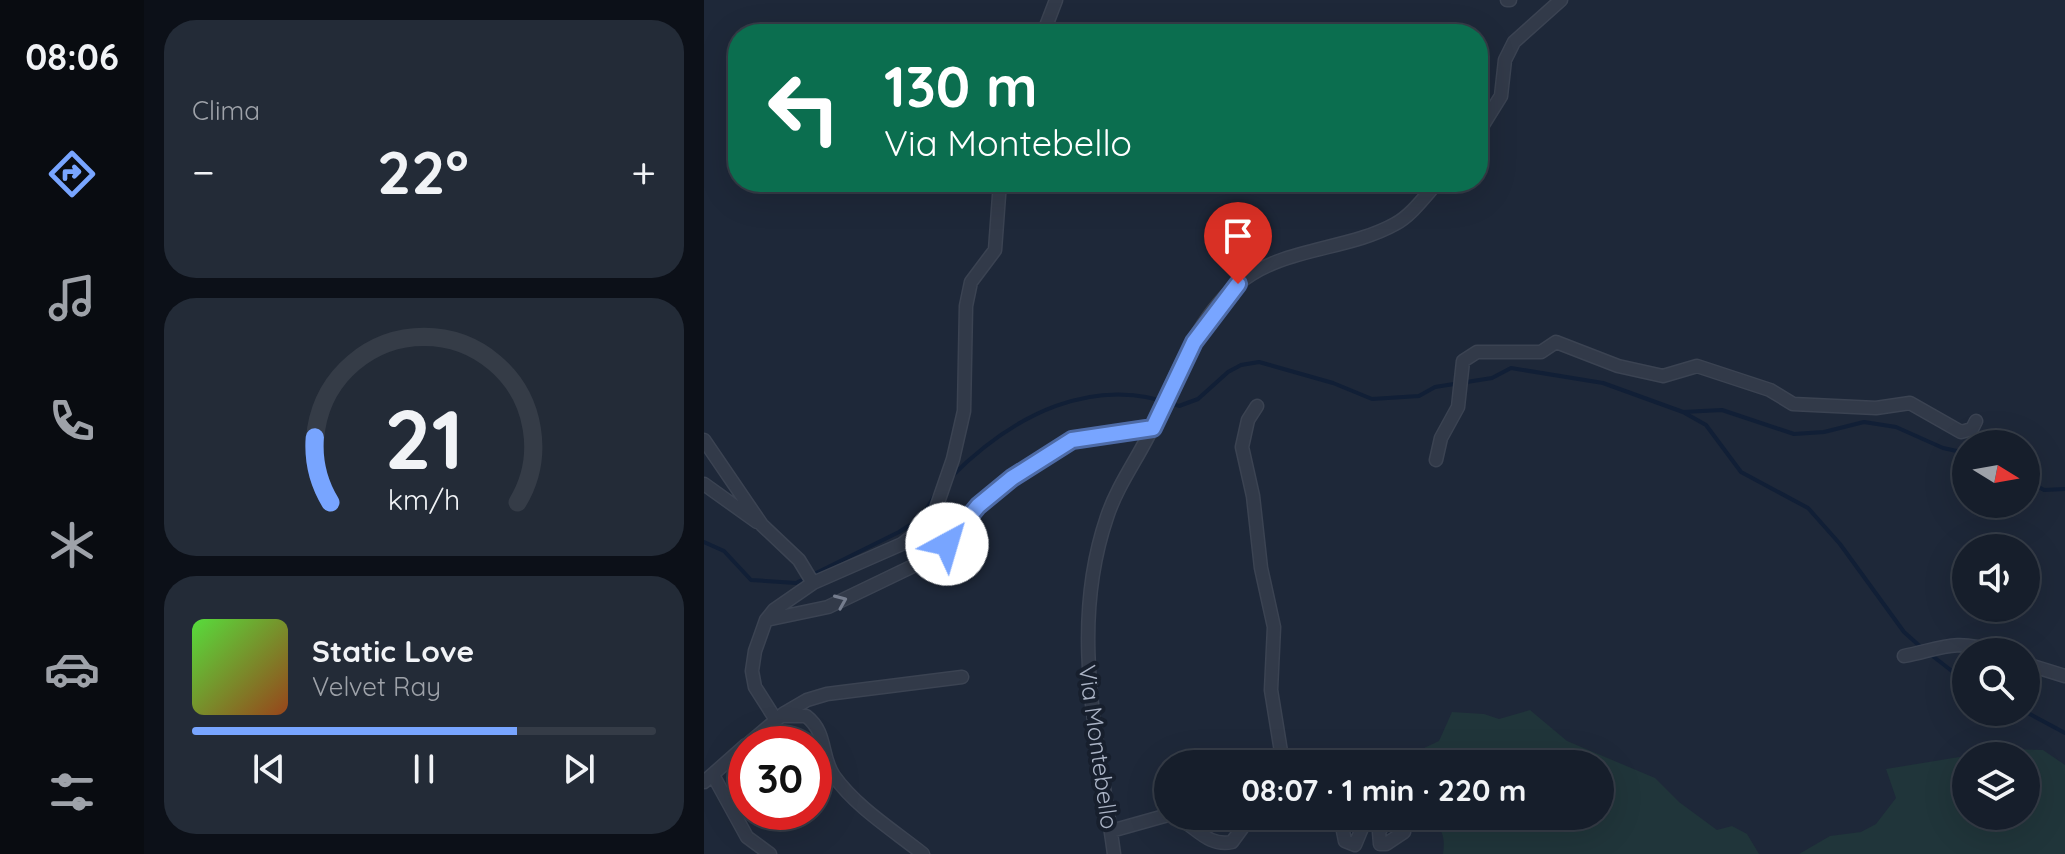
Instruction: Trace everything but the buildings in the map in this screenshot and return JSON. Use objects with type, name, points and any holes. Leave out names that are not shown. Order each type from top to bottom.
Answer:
[{"type":"street","points":[[1047,24],[1056,0]]},
{"type":"street","points":[[1488,117],[1501,96],[1505,60],[1514,42],[1561,0]]},
{"type":"street","points":[[778,718],[755,687],[752,671],[755,651],[766,620],[810,577],[902,544],[926,526],[938,502],[953,459],[964,411],[966,306],[971,282],[995,250],[999,192]]},
{"type":"street","name":"Via Montebello","points":[[1114,854],[1088,692],[1087,654],[1095,562],[1107,516],[1194,342],[1238,284],[1305,252],[1363,238],[1397,223],[1428,192]]},
{"type":"street","points":[[1436,460],[1441,438],[1456,416],[1463,361],[1477,352],[1541,352],[1556,342],[1618,366],[1663,376],[1671,377],[1687,367],[1710,369],[1770,390],[1793,404],[1876,408],[1902,402],[1953,424],[1961,432],[1972,429],[1976,421]]},
{"type":"street","points":[[1257,406],[1248,420],[1242,447],[1253,496],[1261,568],[1274,627],[1271,690],[1281,750]]},
{"type":"street","points":[[766,620],[828,607],[936,555],[978,506],[1012,478],[1072,440],[1153,428]]},
{"type":"street","points":[[704,440],[762,525]]},
{"type":"street","points":[[704,484],[762,525],[791,551],[810,577]]},
{"type":"street","points":[[1917,653],[1939,645],[1952,645]]},
{"type":"street","points":[[2040,668],[2065,676]]},
{"type":"street","points":[[769,726],[807,700],[827,694],[962,677]]},
{"type":"street","points":[[778,718],[793,714],[815,723],[823,736],[832,773],[845,790],[923,854]]},
{"type":"street","points":[[728,762],[709,778],[747,837],[770,854]]},
{"type":"street","points":[[1111,831],[1154,819]]},
{"type":"street","points":[[1194,830],[1209,841],[1221,844],[1232,842],[1241,830]]},
{"type":"street","points":[[1343,830],[1345,841],[1355,845],[1361,830]]},
{"type":"street","points":[[1380,830],[1380,844],[1386,844],[1404,832]]},
{"type":"green space","points":[[1530,710],[1567,741],[1588,750],[1407,750],[1424,748],[1439,741],[1452,712],[1484,714],[1499,719]]},
{"type":"green space","points":[[2040,750],[2043,750],[2065,765],[2065,854],[1799,854],[1830,836],[1861,832],[1876,824],[1896,798],[1886,769],[1952,758],[1952,830],[2040,830]]},
{"type":"green space","points":[[1614,761],[1655,778],[1679,802],[1717,830],[1732,826],[1747,834],[1759,854],[1443,854],[1441,831],[1614,830]]},
{"type":"waterway","points":[[951,477],[1001,435],[1056,406],[1116,394],[1147,397],[1179,406],[1198,399],[1228,372],[1241,365],[1259,362],[1333,383],[1372,399],[1419,396],[1435,387],[1492,378],[1511,368],[1603,383],[1683,412],[1706,425],[1741,472],[1808,508],[1840,544],[1904,632],[1923,649]]},
{"type":"waterway","points":[[1683,412],[1722,410],[1794,434],[1824,432],[1864,422],[1896,427],[1952,450]]},
{"type":"waterway","points":[[2040,488],[2065,489]]},
{"type":"waterway","points":[[704,542],[724,551],[751,580],[796,583],[899,532],[921,518],[935,495]]},
{"type":"waterway","points":[[1930,654],[1952,671]]},
{"type":"waterway","points":[[2040,720],[2065,733]]},
{"type":"route","points":[[947,544],[978,506],[1012,478],[1072,440],[1086,435],[1153,428],[1194,342],[1238,284]]}]
